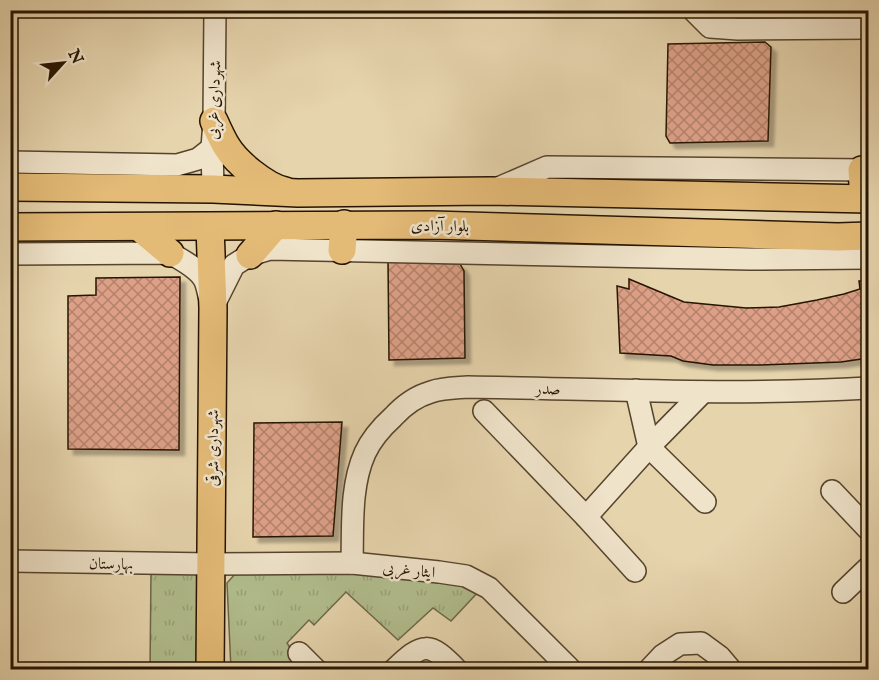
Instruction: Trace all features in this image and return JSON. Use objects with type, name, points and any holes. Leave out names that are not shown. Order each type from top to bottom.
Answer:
[{"type":"main road","points":[[214,121],[226,146],[235,158],[279,189],[298,194]]},
{"type":"main road","points":[[865,170],[866,199]]},
{"type":"main road","name":"بلوار آزادی","points":[[10,187],[213,189],[298,194],[491,191],[866,199]]},
{"type":"main road","points":[[250,255],[276,225]]},
{"type":"main road","name":"بلوار آزادی","points":[[10,226],[276,225],[343,237],[444,225],[868,236]]},
{"type":"main road","points":[[139,227],[170,253]]},
{"type":"main road","name":"شهرداری شرقی","points":[[210,227],[213,308],[210,669]]},
{"type":"street","name":"شهرداری غربی","points":[[213,189],[215,10]]},
{"type":"street","points":[[693,10],[710,27],[738,29],[868,28]]},
{"type":"street","points":[[10,162],[177,165],[198,159],[212,148]]},
{"type":"street","points":[[491,191],[547,167],[865,170]]},
{"type":"street","points":[[213,308],[234,265],[250,255],[270,249],[343,237],[750,259],[868,258]]},
{"type":"street","points":[[10,254],[170,253],[201,274],[213,308]]},
{"type":"street","name":"صدر","points":[[352,563],[355,493],[358,472],[365,452],[388,421],[408,403],[432,392],[468,387],[703,392],[803,392],[868,388]]},
{"type":"street","points":[[636,390],[649,447],[705,502]]},
{"type":"street","points":[[586,517],[649,447],[703,392]]},
{"type":"street","points":[[484,411],[635,571]]},
{"type":"street","points":[[832,491],[868,530]]},
{"type":"street","name":"بهارستان","points":[[10,561],[211,564]]},
{"type":"street","name":"ایثار غربی","points":[[211,564],[352,563],[466,576],[489,588],[571,669]]},
{"type":"street","points":[[843,592],[868,568]]},
{"type":"street","points":[[649,669],[663,655],[680,644],[701,643],[720,657],[731,669]]},
{"type":"street","points":[[394,669],[408,655],[421,649],[431,648],[442,654],[457,669]]},
{"type":"street","points":[[299,653],[316,669]]},
{"type":"green space","points":[[188,571],[203,576],[202,669],[150,670],[151,572]]},
{"type":"green space","points":[[350,571],[441,577],[480,590],[451,621],[433,608],[398,640],[346,592],[314,625],[309,620],[287,643],[300,662],[292,669],[231,670],[227,583],[236,573]]},
{"type":"building","points":[[765,42],[771,47],[768,141],[670,143],[666,136],[668,44]]},
{"type":"building","points":[[388,261],[460,264],[464,271],[465,358],[389,360]]},
{"type":"building","points":[[180,277],[179,450],[68,449],[68,296],[96,295],[96,278]]},
{"type":"building","points":[[629,279],[684,302],[746,308],[779,307],[817,300],[860,289],[859,281],[868,281],[868,358],[841,362],[713,365],[683,361],[671,356],[620,353],[617,286],[629,289]]},
{"type":"building","points":[[342,422],[333,536],[253,537],[254,423]]}]
